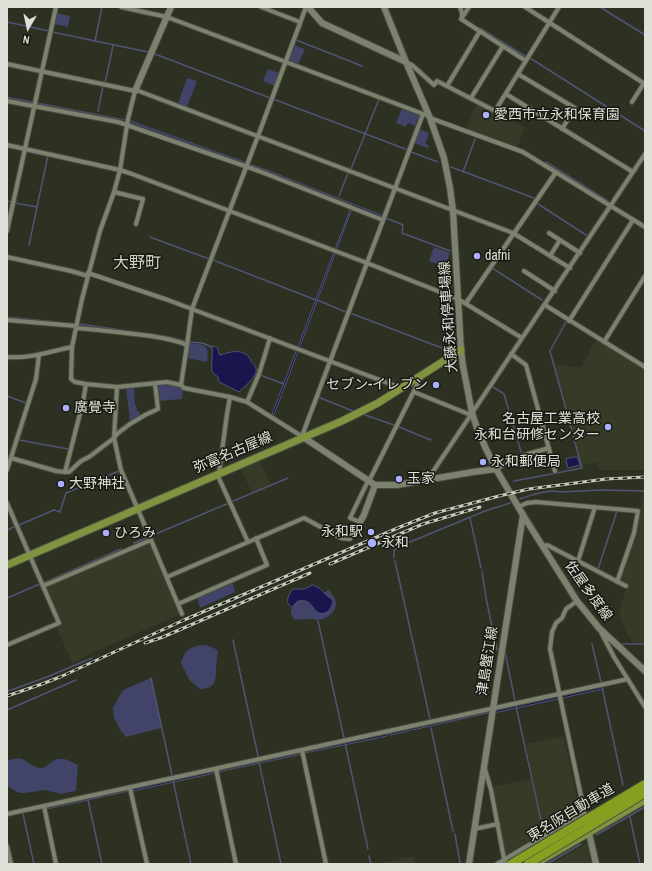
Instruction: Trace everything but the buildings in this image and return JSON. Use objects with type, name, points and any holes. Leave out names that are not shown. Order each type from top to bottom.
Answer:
[{"type":"highway","name":"東名阪自動車道","points":[[507,862],[645,784]]},
{"type":"highway","name":"東名阪自動車道","points":[[528,864],[645,793]]},
{"type":"main road","points":[[136,90],[171,7]]},
{"type":"main road","points":[[307,7],[322,23],[406,62]]},
{"type":"main road","name":"大藤永和停車場線","points":[[384,7],[430,117],[444,158],[453,211],[461,350],[465,380],[471,414],[496,469]]},
{"type":"main road","name":"弥富名古屋線","points":[[7,565],[302,436],[342,421],[378,403],[461,350]]},
{"type":"main road","points":[[302,436],[371,482],[397,485],[496,469],[523,515]]},
{"type":"main road","points":[[360,522],[364,515],[371,482]]},
{"type":"main road","name":"佐屋多度線","points":[[523,515],[577,601],[599,628],[645,671]]},
{"type":"main road","name":"津島蟹江線","points":[[469,864],[523,515]]},
{"type":"main road","points":[[536,864],[645,800]]},
{"type":"main road","points":[[589,833],[596,864]]},
{"type":"street","points":[[7,231],[56,7]]},
{"type":"street","points":[[121,7],[167,17],[523,152],[645,227]]},
{"type":"street","points":[[261,7],[300,22]]},
{"type":"street","points":[[181,385],[192,309],[300,22],[307,7]]},
{"type":"street","points":[[460,7],[462,13],[461,19]]},
{"type":"street","points":[[461,19],[469,7]]},
{"type":"street","points":[[525,7],[644,83],[632,102]]},
{"type":"street","points":[[406,62],[412,65],[434,85],[437,80],[495,111],[558,7]]},
{"type":"street","points":[[461,19],[526,61]]},
{"type":"street","points":[[447,86],[480,31]]},
{"type":"street","points":[[471,98],[503,46]]},
{"type":"street","points":[[7,64],[136,90],[513,233],[570,268]]},
{"type":"street","points":[[518,74],[574,108],[562,129]]},
{"type":"street","points":[[136,90],[127,123],[120,170],[100,231],[82,299],[72,347],[71,379],[75,382],[86,384],[117,387],[167,382],[181,385],[184,388],[230,397],[247,402],[302,436],[423,114]]},
{"type":"street","points":[[506,94],[633,172]]},
{"type":"street","points":[[7,101],[127,123],[247,165],[352,207],[384,218]]},
{"type":"street","points":[[7,145],[120,170],[230,211],[458,299],[522,338]]},
{"type":"street","points":[[428,479],[645,154]]},
{"type":"street","points":[[466,303],[556,172]]},
{"type":"street","points":[[114,192],[143,199],[136,224]]},
{"type":"street","points":[[569,321],[633,220]]},
{"type":"street","points":[[549,233],[580,253]]},
{"type":"street","points":[[550,256],[560,240]]},
{"type":"street","points":[[7,257],[88,274],[168,300],[402,388]]},
{"type":"street","points":[[524,271],[554,291]]},
{"type":"street","points":[[604,342],[645,276]]},
{"type":"street","points":[[545,305],[645,367]]},
{"type":"street","points":[[7,320],[141,335],[180,342],[187,345]]},
{"type":"street","points":[[247,402],[259,374],[270,338]]},
{"type":"street","points":[[7,357],[18,358],[39,355],[72,347]]},
{"type":"street","points":[[511,354],[526,365],[555,471]]},
{"type":"street","points":[[7,470],[36,379],[39,355]]},
{"type":"street","points":[[167,577],[304,518],[341,538],[350,539],[360,522],[350,518],[371,482],[422,375]]},
{"type":"street","points":[[65,472],[83,402],[86,384]]},
{"type":"street","points":[[11,458],[56,471],[69,472],[81,461],[89,457],[130,424],[158,408],[155,384]]},
{"type":"street","points":[[117,387],[114,438],[120,470],[138,508],[182,614]]},
{"type":"street","points":[[414,392],[471,414]]},
{"type":"street","points":[[230,397],[218,473],[248,542]]},
{"type":"street","points":[[496,469],[521,456],[549,448]]},
{"type":"street","points":[[518,507],[527,503],[536,502],[638,511],[634,533],[617,582]]},
{"type":"street","points":[[7,503],[59,622],[7,645]]},
{"type":"street","points":[[578,561],[595,507]]},
{"type":"street","points":[[178,604],[267,565],[256,538]]},
{"type":"street","points":[[43,586],[151,540]]},
{"type":"street","points":[[543,547],[547,546],[626,586]]},
{"type":"street","points":[[577,601],[566,609],[562,618],[553,628],[550,649],[589,833]]},
{"type":"street","points":[[599,628],[614,657],[645,707]]},
{"type":"street","points":[[7,814],[492,709],[560,696],[628,679]]},
{"type":"street","points":[[302,750],[326,864]]},
{"type":"street","points":[[484,764],[507,862]]},
{"type":"street","points":[[216,769],[236,864]]},
{"type":"street","points":[[130,788],[147,864]]},
{"type":"street","points":[[44,806],[56,864]]},
{"type":"street","points":[[497,864],[507,862],[584,812]]},
{"type":"street","points":[[474,828],[498,824]]},
{"type":"street","points":[[7,846],[11,864]]},
{"type":"shaded area","points":[[56,13],[70,16],[68,27],[53,24]]},
{"type":"shaded area","points":[[294,45],[305,49],[298,65],[288,60]]},
{"type":"shaded area","points":[[268,69],[280,73],[275,86],[263,81]]},
{"type":"shaded area","points":[[187,78],[197,81],[187,107],[178,103]]},
{"type":"shaded area","points":[[7,97],[131,121],[269,171],[386,217],[382,217],[353,206],[274,415],[272,414],[352,205],[269,172],[132,123]]},
{"type":"shaded area","name":"愛西市立永和保育園","points":[[477,103],[525,127],[517,148],[466,129]]},
{"type":"shaded area","points":[[402,108],[420,114],[421,117],[419,121],[417,120],[415,126],[408,123],[406,127],[396,123]]},
{"type":"shaded area","points":[[419,129],[429,133],[425,144],[429,145],[428,148],[414,143]]},
{"type":"shaded area","points":[[434,247],[450,253],[445,267],[429,261]]},
{"type":"shaded area","name":"名古屋工業高校 永和台研修センター","points":[[596,340],[645,370],[645,470],[599,470],[597,462],[582,466],[553,365],[581,367]]},
{"type":"shaded area","points":[[189,343],[205,346],[208,352],[207,362],[187,358]]},
{"type":"shaded area","points":[[212,346],[218,348],[220,355],[229,352],[242,352],[255,366],[256,372],[254,377],[239,392],[219,382],[218,377],[212,372]]},
{"type":"shaded area","points":[[165,384],[183,389],[182,399],[158,401],[157,385]]},
{"type":"shaded area","points":[[126,387],[134,387],[135,405],[140,416],[130,422]]},
{"type":"shaded area","points":[[577,457],[580,465],[568,468],[566,459]]},
{"type":"shaded area","points":[[260,460],[271,485],[252,493],[241,469]]},
{"type":"shaded area","points":[[643,491],[645,491],[645,644],[634,644],[625,630],[619,614],[627,585],[619,580],[635,534],[641,510]]},
{"type":"shaded area","points":[[150,542],[181,614],[85,656],[78,662],[72,663],[56,626],[61,624],[45,586]]},
{"type":"shaded area","points":[[232,582],[235,592],[200,608],[197,597]]},
{"type":"shaded area","points":[[313,585],[318,587],[333,600],[331,608],[327,612],[322,614],[319,613],[307,601],[298,601],[291,607],[289,605],[288,598],[293,589],[304,589]]},
{"type":"shaded area","points":[[329,589],[336,602],[335,609],[330,615],[320,620],[294,620],[291,614],[291,609],[298,601],[309,603],[317,611],[333,600],[324,593]]},
{"type":"shaded area","points":[[201,645],[206,645],[218,650],[214,683],[205,689],[200,689],[190,681],[181,663],[188,650]]},
{"type":"shaded area","points":[[151,678],[162,728],[125,737],[114,718],[113,708],[124,690]]},
{"type":"shaded area","points":[[602,687],[603,689],[494,713],[495,711]]},
{"type":"shaded area","points":[[489,712],[488,713],[390,735],[390,733]]},
{"type":"shaded area","points":[[386,734],[387,736],[305,753],[305,752]]},
{"type":"shaded area","points":[[564,736],[579,810],[507,856],[505,854],[492,787],[531,779],[542,821],[526,744]]},
{"type":"shaded area","points":[[302,754],[218,772],[218,771]]},
{"type":"shaded area","points":[[12,759],[22,759],[36,767],[41,768],[59,759],[65,759],[78,765],[76,791],[61,794],[45,790],[19,793],[7,786],[7,761]]},
{"type":"shaded area","points":[[215,771],[215,773],[133,791],[132,789]]},
{"type":"shaded area","points":[[129,790],[47,809],[46,808]]},
{"type":"shaded area","points":[[587,843],[591,864],[552,864]]},
{"type":"shaded area","points":[[413,856],[415,864],[379,864]]},
{"type":"waterway","points":[[95,41],[102,7]]},
{"type":"waterway","points":[[600,7],[645,35]]},
{"type":"waterway","points":[[7,22],[49,31]]},
{"type":"waterway","points":[[302,25],[296,40],[362,66]]},
{"type":"waterway","points":[[480,28],[525,56]]},
{"type":"waterway","points":[[52,32],[148,52]]},
{"type":"waterway","points":[[105,83],[113,46]]},
{"type":"waterway","points":[[155,54],[270,98]]},
{"type":"waterway","points":[[530,58],[645,131]]},
{"type":"waterway","points":[[98,111],[103,86]]},
{"type":"waterway","points":[[273,99],[408,150]]},
{"type":"waterway","points":[[351,169],[379,99]]},
{"type":"waterway","points":[[463,172],[475,139]]},
{"type":"waterway","points":[[411,152],[438,162]]},
{"type":"waterway","points":[[29,245],[48,155]]},
{"type":"waterway","points":[[546,162],[608,201]]},
{"type":"waterway","points":[[451,167],[534,198]]},
{"type":"waterway","points":[[339,196],[348,173]]},
{"type":"waterway","points":[[394,185],[398,176]]},
{"type":"waterway","points":[[383,214],[389,199]]},
{"type":"waterway","points":[[7,201],[12,202]]},
{"type":"waterway","points":[[535,202],[586,235]]},
{"type":"waterway","points":[[15,203],[37,207]]},
{"type":"waterway","points":[[386,218],[403,225],[402,233],[450,251]]},
{"type":"waterway","points":[[585,292],[630,221]]},
{"type":"waterway","points":[[150,237],[209,259]]},
{"type":"waterway","points":[[213,260],[316,300]]},
{"type":"waterway","points":[[492,268],[542,300]]},
{"type":"waterway","points":[[317,300],[346,312]]},
{"type":"waterway","points":[[350,313],[450,351]]},
{"type":"waterway","points":[[7,317],[74,324]]},
{"type":"waterway","points":[[514,481],[582,468],[550,351],[566,322]]},
{"type":"waterway","points":[[79,324],[170,337],[185,341]]},
{"type":"waterway","points":[[189,342],[202,343],[212,347]]},
{"type":"waterway","points":[[260,375],[284,384]]},
{"type":"waterway","points":[[493,387],[504,394],[521,452]]},
{"type":"waterway","points":[[7,394],[7,396],[26,404]]},
{"type":"waterway","points":[[318,397],[353,411]]},
{"type":"waterway","points":[[27,415],[19,440],[68,449]]},
{"type":"waterway","points":[[365,415],[394,425]]},
{"type":"waterway","points":[[399,427],[431,440]]},
{"type":"waterway","points":[[19,525],[54,510],[60,512],[66,493],[119,471]]},
{"type":"waterway","points":[[231,502],[288,478]]},
{"type":"waterway","points":[[520,499],[551,491],[645,491]]},
{"type":"waterway","points":[[151,536],[229,503]]},
{"type":"waterway","points":[[394,558],[394,550],[410,542],[485,511],[510,503]]},
{"type":"waterway","points":[[598,569],[617,511]]},
{"type":"waterway","points":[[470,518],[481,568]]},
{"type":"waterway","points":[[7,530],[14,527]]},
{"type":"waterway","points":[[134,543],[149,537]]},
{"type":"waterway","points":[[43,583],[121,549]]},
{"type":"waterway","points":[[395,561],[430,719]]},
{"type":"waterway","points":[[482,571],[497,650]]},
{"type":"waterway","points":[[7,598],[40,584]]},
{"type":"waterway","points":[[318,621],[344,738]]},
{"type":"waterway","points":[[233,640],[258,756]]},
{"type":"waterway","points":[[592,644],[601,682]]},
{"type":"waterway","points":[[623,644],[645,644]]},
{"type":"waterway","points":[[505,652],[515,701]]},
{"type":"waterway","points":[[7,691],[47,677],[92,658]]},
{"type":"waterway","points":[[151,678],[172,775]]},
{"type":"waterway","points":[[7,710],[76,680]]},
{"type":"waterway","points":[[602,687],[623,785]]},
{"type":"waterway","points":[[516,706],[541,820]]},
{"type":"waterway","points":[[431,728],[453,831]]},
{"type":"waterway","points":[[345,743],[368,849]]},
{"type":"waterway","points":[[259,762],[281,864]]},
{"type":"waterway","points":[[173,780],[191,864]]},
{"type":"waterway","points":[[88,800],[102,864]]},
{"type":"waterway","points":[[596,835],[645,807]]},
{"type":"waterway","points":[[23,814],[34,864]]},
{"type":"waterway","points":[[630,817],[640,864]]},
{"type":"waterway","points":[[455,834],[460,863],[464,864]]},
{"type":"waterway","points":[[547,864],[581,844]]},
{"type":"waterway","points":[[369,856],[371,864]]},
{"type":"railway","points":[[7,696],[60,677],[184,620],[435,513],[529,489],[606,479],[645,477]]},
{"type":"railway","points":[[330,564],[423,524],[480,507]]},
{"type":"railway","points":[[145,643],[163,637],[310,573]]},
{"type":"place","name":"愛西市立永和保育園","points":[[486,115]]},
{"type":"place","name":"dafni","points":[[477,256]]},
{"type":"place","name":"セブン-イレブン","points":[[436,385]]},
{"type":"place","name":"廣覺寺","points":[[66,408]]},
{"type":"place","name":"名古屋工業高校 永和台研修センター","points":[[608,427]]},
{"type":"place","name":"永和郵便局","points":[[483,462]]},
{"type":"place","name":"玉家","points":[[399,479]]},
{"type":"place","name":"大野神社","points":[[61,484]]},
{"type":"place","name":"永和駅","points":[[371,532]]},
{"type":"place","name":"ひろみ","points":[[106,533]]},
{"type":"place","name":"永和","points":[[372,543]]},
{"type":"district","name":"大野町","points":[[137,264]]}]
